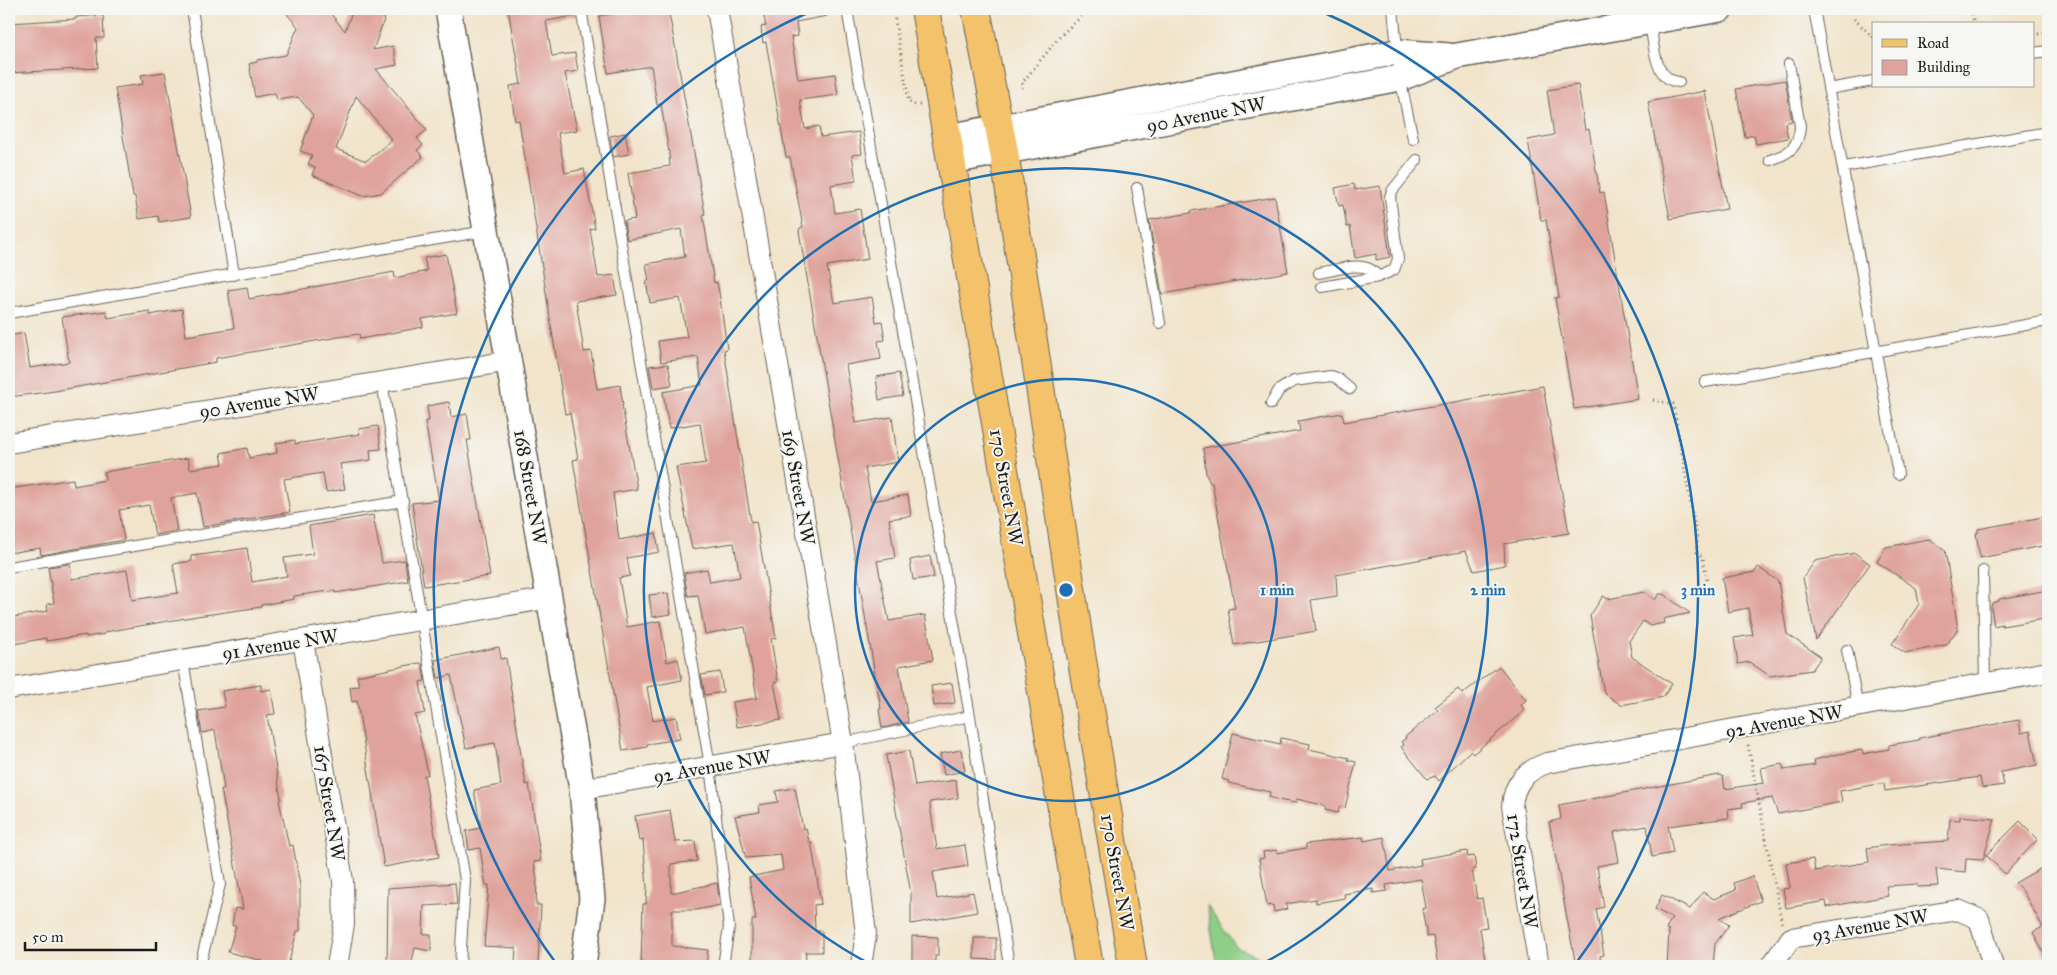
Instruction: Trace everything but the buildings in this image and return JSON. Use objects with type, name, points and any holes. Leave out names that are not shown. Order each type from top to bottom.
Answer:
[{"type":"main road","name":"170 Street NW","points":[[926,9],[1089,966]]},
{"type":"main road","name":"170 Street NW","points":[[976,9],[1002,140],[1081,654],[1134,966]]},
{"type":"street","name":"168 Street NW","points":[[448,9],[510,361],[582,789],[592,899],[583,966]]},
{"type":"street","name":"169 Street NW","points":[[717,9],[843,743],[866,934],[861,966]]},
{"type":"street","name":"90 Avenue NW","points":[[950,149],[1400,78],[1457,56],[1720,9]]},
{"type":"street","name":"90 Avenue NW","points":[[1002,140],[1397,52],[1457,56]]},
{"type":"street","name":"90 Avenue NW","points":[[9,443],[510,361]]},
{"type":"street","name":"91 Avenue NW","points":[[9,689],[550,598]]},
{"type":"street","name":"167 Street NW","points":[[303,640],[343,881],[344,924],[336,966]]},
{"type":"street","name":"92 Avenue NW","points":[[1522,777],[1547,763],[2048,672]]},
{"type":"street","name":"92 Avenue NW","points":[[582,789],[843,743]]},
{"type":"street","name":"172 Street NW","points":[[1522,777],[1513,795],[1512,806],[1539,966]]},
{"type":"street","name":"93 Avenue NW","points":[[1786,945],[1792,938],[1958,910],[1979,919],[1993,966]]},
{"type":"street","points":[[1771,966],[1786,945]]},
{"type":"lane","points":[[192,9],[234,274]]},
{"type":"lane","points":[[581,9],[710,766],[729,927],[723,966]]},
{"type":"lane","points":[[847,9],[970,716],[1009,966]]},
{"type":"lane","points":[[1393,9],[1400,78],[1413,138]]},
{"type":"lane","points":[[1814,9],[1898,474]]},
{"type":"lane","points":[[1649,22],[1660,72],[1668,80],[1679,82]]},
{"type":"lane","points":[[2034,53],[2048,51]]},
{"type":"lane","points":[[1770,160],[1792,150],[1799,136],[1800,126],[1789,64]]},
{"type":"lane","points":[[1828,89],[1872,82]]},
{"type":"lane","points":[[1844,167],[2048,132]]},
{"type":"lane","points":[[1322,287],[1378,276],[1394,270],[1397,264],[1390,197],[1392,191],[1417,160]]},
{"type":"lane","points":[[1137,188],[1160,323]]},
{"type":"lane","points":[[9,313],[486,231]]},
{"type":"lane","points":[[1319,273],[1362,266],[1371,268],[1378,276]]},
{"type":"lane","points":[[1705,382],[2048,321]]},
{"type":"lane","points":[[1271,404],[1279,390],[1294,381],[1331,376],[1337,378],[1350,389]]},
{"type":"lane","points":[[382,382],[465,880],[460,966]]},
{"type":"lane","points":[[9,566],[403,502]]},
{"type":"lane","points":[[1983,572],[1985,684]]},
{"type":"lane","points":[[1847,650],[1858,707]]},
{"type":"lane","points":[[183,660],[220,884],[200,966]]},
{"type":"lane","points":[[843,743],[970,716]]},
{"type":"path","points":[[893,9],[908,102],[922,105]]},
{"type":"path","points":[[1971,9],[1974,22]]},
{"type":"path","points":[[1022,88],[1024,86],[1022,83],[1061,35],[1083,15]]},
{"type":"path","points":[[1854,19],[1872,36]]},
{"type":"path","points":[[2034,34],[2048,32]]},
{"type":"path","points":[[1653,400],[1673,404],[1697,540],[1697,552],[1704,558],[1707,580],[1699,587]]},
{"type":"path","points":[[1744,728],[1786,945]]},
{"type":"green space","points":[[1207,906],[1236,947],[1272,963],[1272,966],[1217,966]]}]
